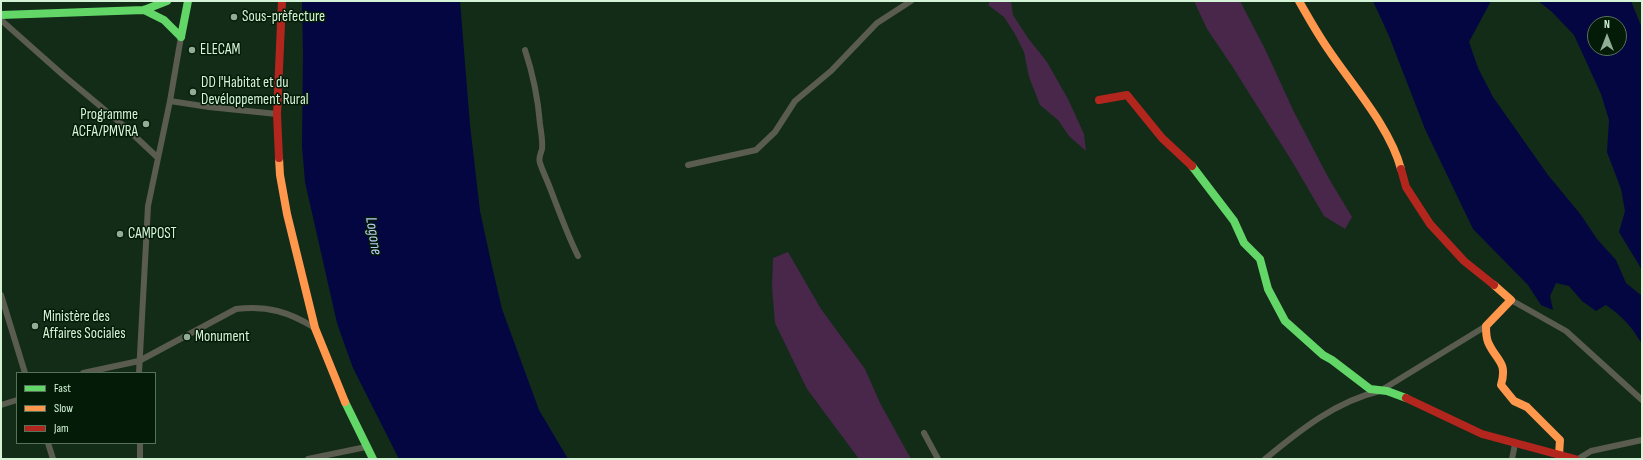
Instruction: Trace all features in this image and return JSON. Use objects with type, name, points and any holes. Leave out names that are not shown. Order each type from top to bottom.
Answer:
[{"type":"street","points":[[1,15],[144,10],[167,1]]},
{"type":"street","points":[[139,372],[148,206],[170,101],[188,1]]},
{"type":"street","points":[[282,1],[277,114],[280,175],[287,214],[315,328],[339,390],[373,459]]},
{"type":"street","points":[[688,165],[756,150],[775,132],[795,102],[832,71],[877,22],[911,1]]},
{"type":"street","points":[[1299,1],[1327,48],[1372,111],[1398,156],[1406,187],[1430,224],[1464,261],[1511,300],[1566,331],[1642,400]]},
{"type":"street","points":[[144,10],[164,20],[181,37]]},
{"type":"street","points":[[1,20],[158,157]]},
{"type":"street","points":[[525,50],[532,72],[539,115],[542,148],[539,156],[539,163],[544,171],[560,216],[578,256]]},
{"type":"street","points":[[1099,100],[1127,95],[1162,138],[1193,167],[1234,221],[1244,243],[1260,259],[1268,289],[1285,322],[1323,355],[1332,360],[1370,389],[1387,391],[1413,401],[1482,434],[1576,459],[1591,451],[1642,440]]},
{"type":"street","points":[[170,101],[209,107],[277,114]]},
{"type":"street","points":[[1,295],[25,372]]},
{"type":"street","points":[[1265,459],[1316,421],[1341,405],[1363,394],[1380,390],[1486,326],[1511,300]]},
{"type":"street","points":[[88,372],[139,361],[236,309],[251,307],[282,312],[298,318],[315,328]]},
{"type":"street","points":[[1486,326],[1487,341],[1501,362],[1504,374],[1501,385],[1514,401],[1527,407],[1560,440],[1559,455]]},
{"type":"street","points":[[1,405],[16,400]]},
{"type":"street","points":[[924,433],[938,459]]},
{"type":"street","points":[[1630,442],[1642,445]]},
{"type":"street","points":[[48,444],[53,459]]},
{"type":"street","points":[[140,444],[140,459]]},
{"type":"street","points":[[1512,459],[1515,444]]},
{"type":"street","points":[[308,459],[366,447]]},
{"type":"shaded area","points":[[990,1],[1011,1],[1013,15],[1028,38],[1047,62],[1068,99],[1084,134],[1086,151],[1069,136],[1058,120],[1040,105],[1029,77],[1024,52],[1004,17],[988,5]]},
{"type":"shaded area","points":[[1194,1],[1240,1],[1265,49],[1294,112],[1328,177],[1352,217],[1345,229],[1324,216],[1293,163],[1207,29]]},
{"type":"shaded area","points":[[788,252],[821,309],[865,369],[880,403],[911,459],[859,459],[807,389],[775,323],[772,287],[773,258]]},
{"type":"water","name":"Logone","points":[[302,1],[460,1],[470,125],[480,211],[502,309],[539,410],[568,459],[399,459],[353,368],[337,323],[305,182],[302,146]]},
{"type":"water","points":[[1373,1],[1491,1],[1469,42],[1478,68],[1493,97],[1548,175],[1581,215],[1597,239],[1616,260],[1626,283],[1642,296],[1642,344],[1626,322],[1612,309],[1606,305],[1596,311],[1582,301],[1569,286],[1556,283],[1550,296],[1553,310],[1541,305],[1528,285],[1473,229],[1425,129],[1389,36]]},
{"type":"water","points":[[1538,1],[1631,1],[1642,28],[1642,270],[1619,232],[1625,211],[1621,189],[1607,152],[1609,120],[1601,94],[1574,35],[1552,12]]},
{"type":"traffic: fast","points":[[1,15],[144,10],[167,1]]},
{"type":"traffic: fast","points":[[181,37],[188,1]]},
{"type":"traffic: fast","points":[[144,10],[164,20],[181,37]]},
{"type":"traffic: fast","points":[[1192,166],[1234,221],[1244,243],[1260,259],[1268,289],[1285,321],[1323,355],[1332,360],[1370,389],[1387,391],[1406,398]]},
{"type":"traffic: fast","points":[[345,402],[373,459]]},
{"type":"traffic: slow","points":[[1299,1],[1324,43],[1379,122],[1396,153],[1401,169]]},
{"type":"traffic: slow","points":[[279,158],[280,175],[287,214],[315,328],[345,402]]},
{"type":"traffic: slow","points":[[1494,285],[1511,300],[1486,326],[1486,336],[1488,342],[1502,366],[1503,377],[1501,385],[1514,401],[1527,407],[1560,440],[1559,455]]},
{"type":"traffic: jam","points":[[279,158],[277,114],[282,1]]},
{"type":"traffic: jam","points":[[1099,100],[1127,95],[1162,138],[1192,166]]},
{"type":"traffic: jam","points":[[1401,169],[1406,187],[1430,224],[1464,261],[1494,285]]},
{"type":"traffic: jam","points":[[1406,398],[1482,434],[1575,459]]},
{"type":"place","name":"Sous-prèfecture","points":[[234,17]]},
{"type":"place","name":"ELECAM","points":[[192,50]]},
{"type":"place","name":"DD l'Habitat et du Devéloppement Rural","points":[[193,92]]},
{"type":"place","name":"Programme ACFA/PMVRA","points":[[146,124]]},
{"type":"place","name":"CAMPOST","points":[[120,234]]},
{"type":"place","name":"Ministère des Affaires Sociales","points":[[35,326]]},
{"type":"place","name":"Monument","points":[[187,337]]}]
